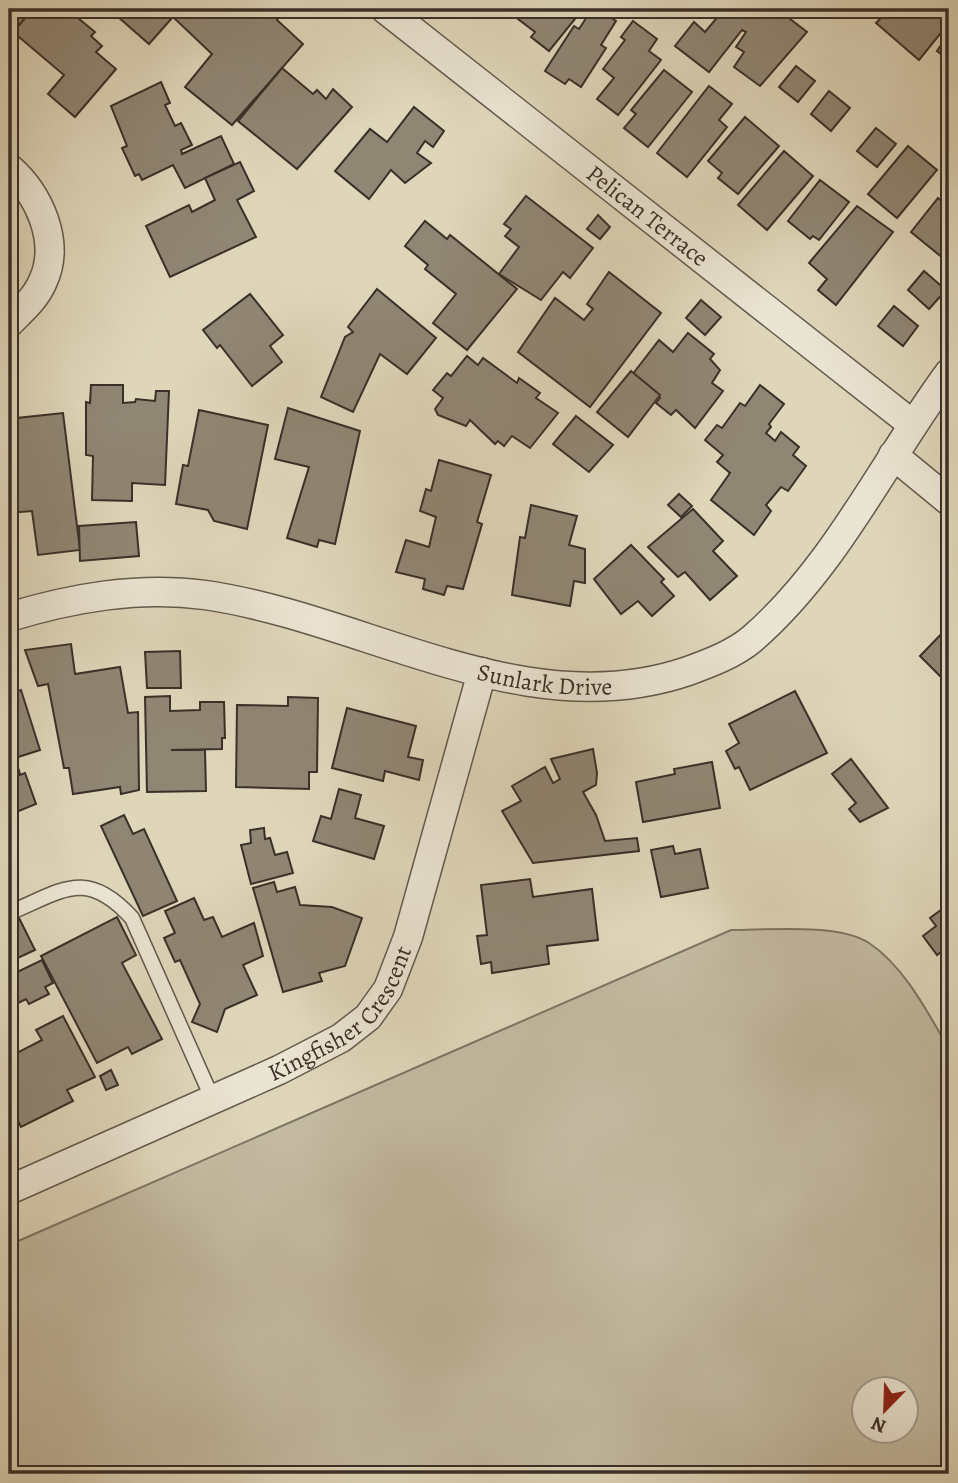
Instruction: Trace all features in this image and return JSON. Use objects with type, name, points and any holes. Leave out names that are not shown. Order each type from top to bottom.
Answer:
[{"type":"street","name":"Pelican Terrace","points":[[385,9],[912,424]]},
{"type":"street","points":[[9,168],[41,207],[50,255],[44,280],[27,306],[9,323]]},
{"type":"street","name":"Sunlark Drive","points":[[9,617],[88,597],[149,591],[203,595],[255,604],[482,672],[566,688],[611,687],[650,681],[714,662],[750,641],[802,589],[949,373]]},
{"type":"street","points":[[893,455],[949,501]]},
{"type":"street","name":"Kingfisher Crescent","points":[[9,1190],[213,1100],[347,1034],[368,1017],[388,989],[408,937],[482,672]]},
{"type":"lane","points":[[9,913],[73,886],[88,886],[117,901],[132,918],[213,1100]]},
{"type":"shaded area","points":[[731,930],[822,930],[856,937],[869,943],[904,977],[949,1049],[949,1474],[9,1474],[9,1245]]},
{"type":"building","points":[[9,9],[33,9],[9,37]]},
{"type":"building","points":[[33,9],[67,9],[95,32],[91,36],[102,46],[96,52],[116,69],[75,117],[48,94],[64,75],[13,32]]},
{"type":"building","points":[[109,9],[180,9],[149,44]]},
{"type":"building","points":[[181,9],[272,9],[280,16],[277,20],[303,44],[232,125],[185,87],[212,54],[174,18]]},
{"type":"building","points":[[526,9],[583,9],[549,51],[531,37],[535,32],[518,19]]},
{"type":"building","points":[[592,9],[598,9],[616,21],[601,45],[606,48],[581,87],[569,79],[565,84],[545,71],[574,26],[579,29]]},
{"type":"building","points":[[720,9],[777,9],[807,32],[760,86],[734,67],[744,52],[736,47],[746,32],[742,30],[709,72],[675,46],[694,22],[705,32],[721,13]]},
{"type":"building","points":[[890,9],[949,9],[949,23],[919,60],[876,23]]},
{"type":"building","points":[[633,21],[657,39],[649,51],[661,60],[618,115],[597,99],[614,78],[603,69],[625,40],[621,37]]},
{"type":"building","points":[[949,33],[949,60],[937,51]]},
{"type":"building","points":[[796,66],[815,81],[798,102],[779,87]]},
{"type":"building","points":[[282,68],[313,94],[317,90],[326,99],[333,89],[352,107],[297,169],[238,121]]},
{"type":"building","points":[[664,70],[692,92],[648,147],[624,128],[636,114],[631,110]]},
{"type":"building","points":[[161,82],[170,103],[165,105],[175,126],[181,123],[192,145],[181,150],[182,154],[221,136],[234,164],[185,188],[173,165],[142,180],[139,174],[135,176],[122,148],[127,146],[111,106]]},
{"type":"building","points":[[709,86],[732,104],[719,120],[727,127],[687,177],[657,153]]},
{"type":"building","points":[[829,91],[850,108],[831,131],[811,114]]},
{"type":"building","points":[[414,107],[444,131],[433,147],[425,141],[417,153],[431,163],[405,183],[391,170],[369,199],[335,171],[370,129],[387,142]]},
{"type":"building","points":[[745,117],[779,146],[738,194],[718,178],[722,173],[708,161]]},
{"type":"building","points":[[876,128],[896,144],[877,167],[857,151]]},
{"type":"building","points":[[908,146],[937,170],[897,218],[868,194]]},
{"type":"building","points":[[784,151],[813,176],[767,230],[738,205]]},
{"type":"building","points":[[240,162],[254,191],[237,200],[256,237],[170,277],[146,226],[189,205],[192,212],[215,200],[205,178]]},
{"type":"building","points":[[820,180],[849,202],[819,240],[813,236],[810,239],[788,221]]},
{"type":"building","points":[[526,196],[593,248],[570,278],[563,272],[541,300],[499,274],[519,247],[505,236],[511,229],[504,224]]},
{"type":"building","points":[[938,198],[949,207],[949,263],[911,232]]},
{"type":"building","points":[[857,206],[893,232],[836,305],[818,290],[827,279],[809,263]]},
{"type":"building","points":[[598,215],[610,227],[600,239],[587,229]]},
{"type":"building","points":[[425,221],[447,239],[450,235],[517,289],[467,350],[433,323],[456,294],[425,269],[428,265],[405,246]]},
{"type":"building","points":[[924,271],[946,290],[929,309],[908,290]]},
{"type":"building","points":[[609,272],[661,313],[590,407],[518,352],[555,298],[584,320],[593,309],[587,304]]},
{"type":"building","points":[[377,289],[436,338],[407,374],[380,354],[353,412],[321,397],[345,337],[353,332],[348,327]]},
{"type":"building","points":[[250,294],[283,335],[270,346],[282,362],[252,386],[220,345],[217,348],[203,330]]},
{"type":"building","points":[[701,300],[721,317],[705,335],[686,318]]},
{"type":"building","points":[[894,306],[918,326],[903,346],[878,326]]},
{"type":"building","points":[[688,333],[714,354],[710,359],[720,370],[712,383],[723,391],[695,428],[676,410],[671,415],[656,403],[660,398],[632,375],[659,340],[673,352]]},
{"type":"building","points":[[467,356],[478,365],[483,358],[517,383],[519,378],[540,393],[536,398],[558,413],[530,448],[512,436],[504,446],[498,441],[495,444],[470,420],[466,426],[438,415],[435,409],[443,398],[433,390],[447,373],[451,376]]},
{"type":"building","points":[[631,371],[660,395],[628,437],[597,412]]},
{"type":"building","points":[[91,385],[123,385],[123,403],[135,402],[136,399],[155,401],[156,391],[169,391],[165,485],[132,483],[132,501],[92,500],[93,456],[86,455],[86,402],[90,403]]},
{"type":"building","points":[[760,385],[784,404],[769,424],[771,427],[766,433],[775,441],[781,432],[799,447],[793,455],[806,466],[788,491],[781,487],[766,505],[771,511],[754,535],[711,500],[730,473],[717,462],[723,455],[705,440],[717,425],[722,428],[740,403],[745,406]]},
{"type":"building","points":[[288,408],[360,431],[335,544],[319,540],[317,547],[287,538],[309,467],[275,459]]},
{"type":"building","points":[[199,410],[268,425],[247,529],[214,521],[208,510],[176,504],[183,465],[188,466]]},
{"type":"building","points":[[63,413],[80,550],[38,555],[32,511],[9,513],[9,423],[17,422],[17,418]]},
{"type":"building","points":[[576,416],[613,445],[589,472],[553,444]]},
{"type":"building","points":[[439,460],[491,475],[477,522],[482,524],[463,589],[447,586],[444,595],[423,589],[425,579],[396,572],[406,540],[429,547],[436,517],[420,511],[426,489],[431,491]]},
{"type":"building","points":[[679,494],[692,506],[681,517],[668,505]]},
{"type":"building","points":[[531,505],[577,516],[569,545],[585,549],[585,583],[574,581],[570,606],[512,595],[520,537],[525,538]]},
{"type":"building","points":[[693,509],[723,541],[713,551],[737,576],[710,600],[685,572],[678,577],[648,547]]},
{"type":"building","points":[[136,522],[139,556],[80,561],[79,526]]},
{"type":"building","points":[[631,545],[664,579],[661,582],[674,596],[652,616],[638,601],[621,614],[594,579]]},
{"type":"building","points":[[949,626],[949,685],[920,656]]},
{"type":"building","points":[[71,644],[75,674],[120,667],[128,713],[138,712],[139,790],[121,794],[120,787],[73,794],[69,768],[64,768],[48,684],[38,686],[25,650]]},
{"type":"building","points":[[180,651],[181,688],[147,688],[145,652]]},
{"type":"building","points":[[21,690],[40,750],[15,758],[20,774],[9,778],[9,694]]},
{"type":"building","points":[[795,691],[827,753],[750,790],[739,767],[735,769],[726,751],[739,743],[729,724]]},
{"type":"building","points":[[170,696],[170,711],[200,710],[200,702],[224,702],[225,738],[222,738],[222,749],[171,750],[205,750],[206,791],[147,792],[145,697]]},
{"type":"building","points":[[288,697],[318,698],[317,772],[309,772],[309,789],[236,787],[237,705],[288,706]]},
{"type":"building","points":[[347,708],[416,726],[408,757],[423,760],[419,780],[385,771],[383,781],[332,768]]},
{"type":"building","points":[[593,749],[596,785],[583,792],[596,815],[605,841],[637,838],[639,851],[533,863],[502,811],[521,801],[512,786],[545,767],[553,783],[560,779],[551,759]]},
{"type":"building","points":[[851,759],[888,808],[860,822],[849,809],[856,803],[832,774]]},
{"type":"building","points":[[712,762],[720,808],[643,822],[636,782],[675,774],[674,769]]},
{"type":"building","points":[[25,773],[36,804],[9,815],[9,779]]},
{"type":"building","points":[[339,789],[361,795],[355,818],[384,826],[374,859],[313,841],[321,816],[331,819]]},
{"type":"building","points":[[124,815],[133,834],[144,829],[177,901],[143,916],[101,826]]},
{"type":"building","points":[[264,828],[265,839],[270,838],[275,855],[287,852],[293,873],[251,884],[241,845],[251,843],[250,830]]},
{"type":"building","points":[[673,846],[675,854],[700,849],[708,888],[661,897],[651,850]]},
{"type":"building","points":[[530,879],[533,897],[592,889],[598,940],[547,946],[549,964],[492,973],[491,962],[481,964],[477,936],[487,935],[481,885]]},
{"type":"building","points":[[274,882],[277,892],[295,887],[300,905],[332,907],[362,918],[345,966],[319,973],[322,981],[283,992],[253,888]]},
{"type":"building","points":[[194,898],[204,920],[213,917],[222,937],[254,923],[263,956],[243,965],[257,995],[225,1009],[217,1032],[192,1022],[200,1004],[180,960],[175,962],[164,938],[175,933],[165,911]]},
{"type":"building","points":[[949,904],[949,946],[937,955],[923,936],[936,926],[930,918]]},
{"type":"building","points":[[18,916],[35,950],[9,962],[9,921]]},
{"type":"building","points":[[117,917],[136,955],[122,963],[162,1039],[132,1054],[128,1047],[97,1063],[41,956]]},
{"type":"building","points":[[42,960],[53,983],[45,987],[49,994],[29,1004],[26,999],[12,1006],[17,1014],[9,1017],[9,976]]},
{"type":"building","points":[[63,1016],[95,1077],[67,1090],[73,1101],[21,1127],[9,1103],[9,1057],[42,1040],[36,1030]]},
{"type":"building","points":[[111,1070],[118,1085],[106,1090],[100,1076]]}]
